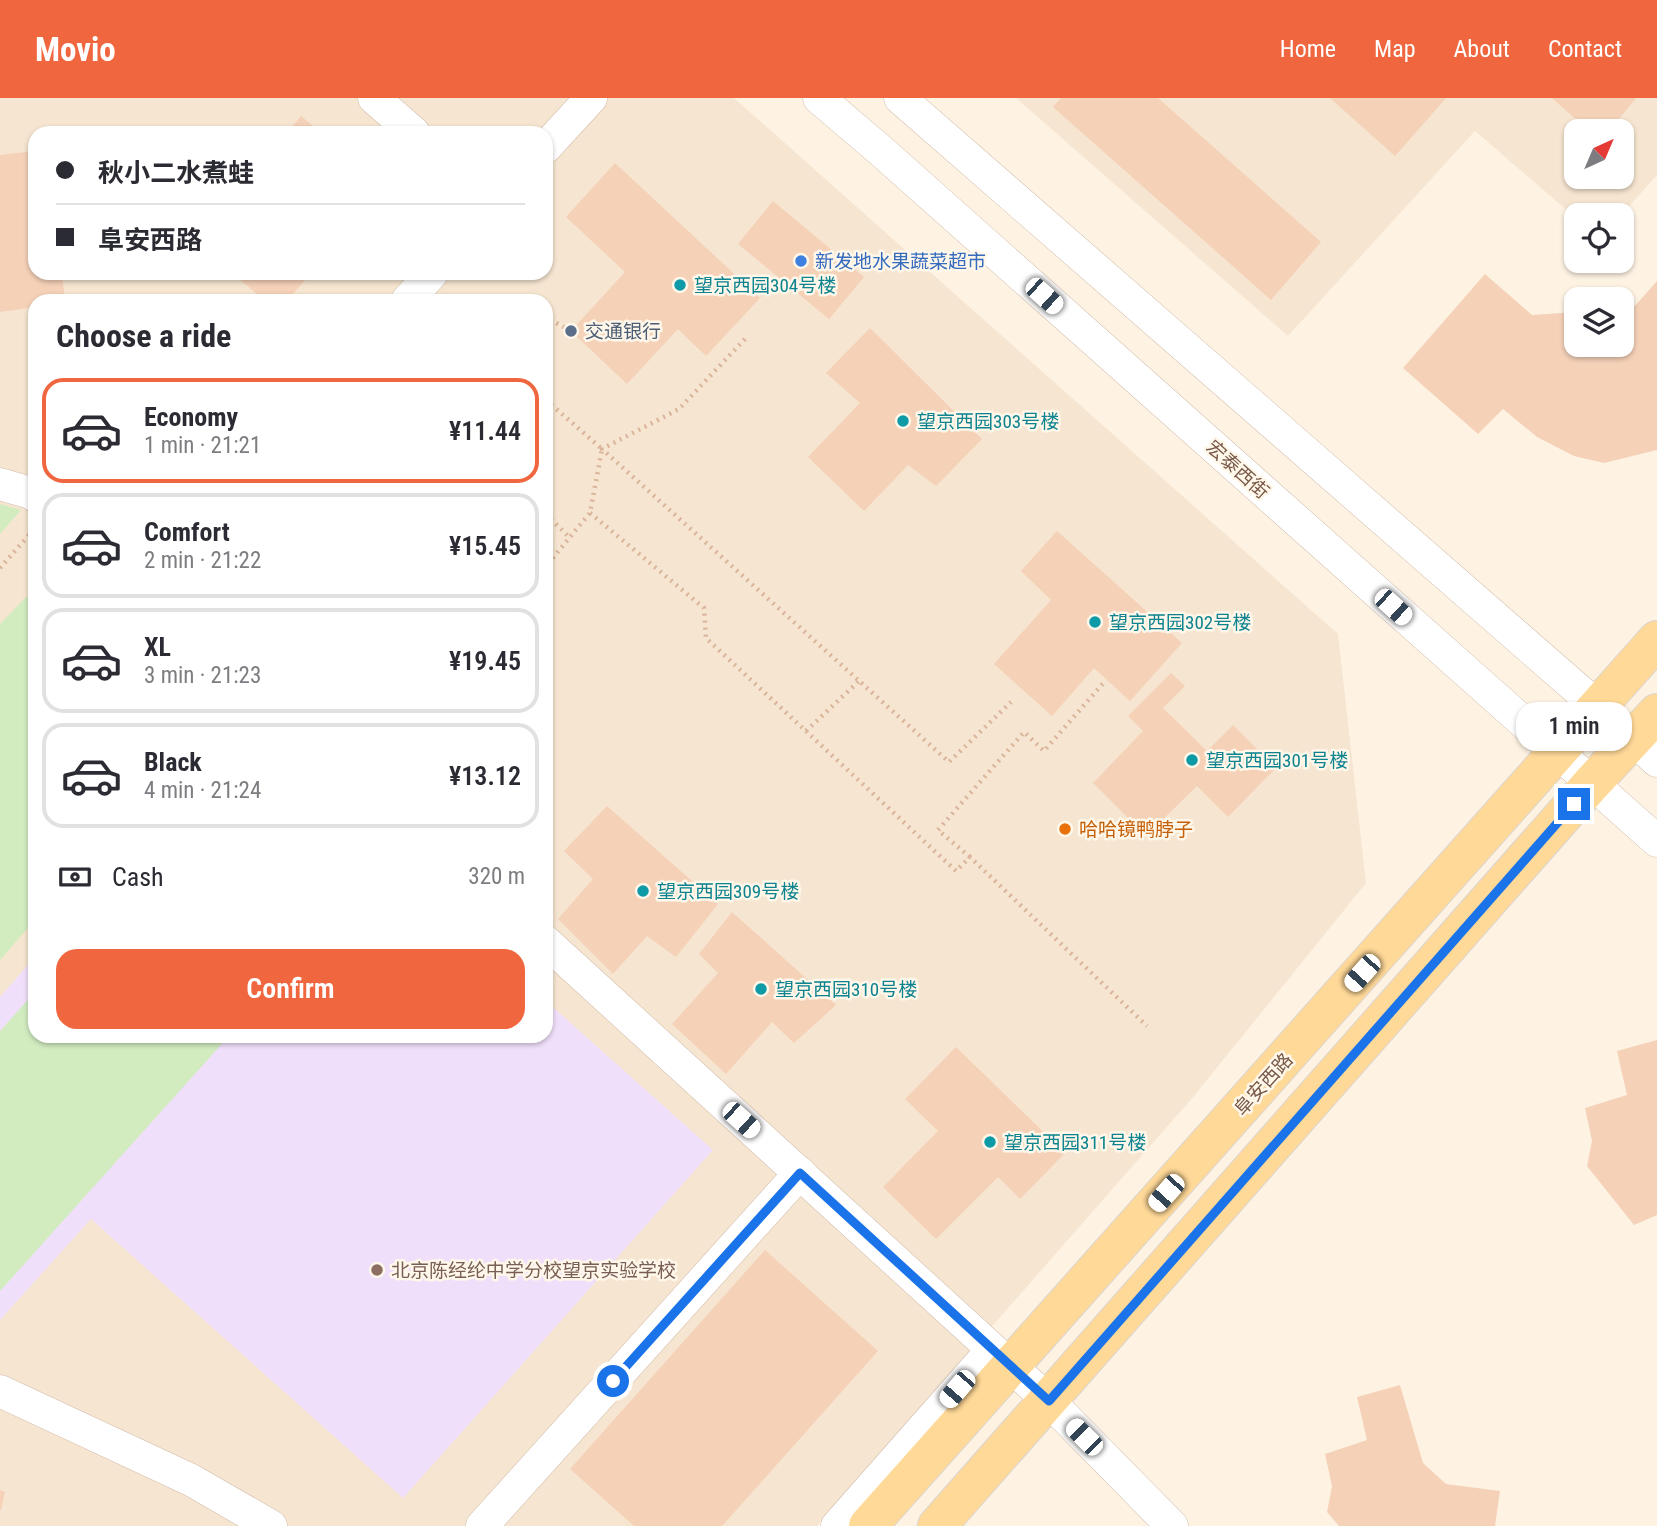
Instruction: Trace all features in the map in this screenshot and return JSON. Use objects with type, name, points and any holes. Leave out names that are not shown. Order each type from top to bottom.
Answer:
[{"type":"main road","name":"阜安西路","points":[[868,1526],[1001,1359],[1558,752],[1657,640]]},
{"type":"main road","points":[[937,1526],[1592,783],[1649,738]]},
{"type":"street","points":[[374,98],[406,126]]},
{"type":"street","points":[[553,140],[592,98]]},
{"type":"street","name":"宏泰西街","points":[[819,98],[1657,841]]},
{"type":"street","points":[[914,102],[1598,707],[1649,738]]},
{"type":"street","points":[[413,294],[426,280]]},
{"type":"street","points":[[0,484],[28,492]]},
{"type":"street","points":[[553,948],[1049,1401],[1172,1526]]},
{"type":"street","points":[[482,1526],[800,1173]]},
{"type":"street","points":[[837,1526],[1001,1359]]},
{"type":"street","points":[[0,1391],[191,1479],[271,1526]]},
{"type":"path","points":[[553,321],[571,331]]},
{"type":"path","points":[[602,449],[679,409],[745,339]]},
{"type":"path","points":[[553,406],[949,762],[1011,702]]},
{"type":"path","points":[[553,557],[590,513],[602,449]]},
{"type":"path","points":[[590,513],[704,608],[706,638],[956,871],[970,857]]},
{"type":"path","points":[[553,521],[569,537]]},
{"type":"path","points":[[0,568],[28,536]]},
{"type":"path","points":[[1106,680],[1044,751],[1024,732],[938,830],[970,857],[1147,1026]]},
{"type":"path","points":[[806,732],[859,681]]},
{"type":"shaded area","points":[[0,98],[734,98],[1338,634],[1366,883],[1194,1096],[817,1526],[0,1526]]},
{"type":"shaded area","points":[[1016,98],[1657,98],[1657,175],[1632,203],[1564,203],[1564,208],[1475,131],[1288,336]]},
{"type":"shaded area","name":"北京陈经纶中学分校望京实验学校","points":[[28,965],[28,1043],[553,1043],[553,1007],[713,1150],[403,1498],[91,1219],[0,1320],[0,997]]},
{"type":"green space","points":[[0,504],[21,510],[0,534]]},
{"type":"green space","points":[[28,595],[28,928],[0,960],[0,624]]},
{"type":"green space","points":[[28,1000],[28,1043],[223,1043],[0,1291],[0,1031]]},
{"type":"building","points":[[1061,98],[1158,98],[1321,242],[1271,300],[1053,107]]},
{"type":"building","points":[[1330,98],[1446,98],[1395,156]]},
{"type":"building","points":[[1552,98],[1636,98],[1619,119],[1576,119]]},
{"type":"building","points":[[301,116],[313,126],[293,126]]},
{"type":"building","points":[[28,152],[28,280],[63,280],[64,294],[28,294],[28,308],[0,312],[0,155]]},
{"type":"building","name":"望京西园304号楼","points":[[615,163],[760,298],[706,356],[678,329],[627,384],[571,331],[625,272],[566,217]]},
{"type":"building","name":"新发地水果蔬菜超市","points":[[773,201],[864,277],[829,319],[738,244]]},
{"type":"building","points":[[1485,274],[1532,315],[1564,313],[1564,357],[1634,357],[1634,307],[1657,281],[1657,450],[1604,463],[1574,456],[1537,437],[1503,409],[1478,434],[1403,368]]},
{"type":"building","points":[[240,280],[305,280],[293,294],[257,294]]},
{"type":"building","name":"望京西园303号楼","points":[[870,328],[982,439],[936,486],[908,465],[864,511],[808,457],[860,403],[826,373]]},
{"type":"building","name":"望京西园302号楼","points":[[1057,531],[1182,643],[1130,701],[1094,668],[1052,716],[994,664],[1051,600],[1021,571]]},
{"type":"building","name":"望京西园301号楼","points":[[1171,673],[1185,686],[1163,708],[1207,751],[1233,725],[1276,768],[1228,817],[1197,786],[1146,836],[1093,783],[1143,731],[1128,716]]},
{"type":"building","name":"望京西园309号楼","points":[[607,806],[718,904],[676,957],[647,936],[613,974],[558,919],[593,879],[564,851]]},
{"type":"building","name":"望京西园310号楼","points":[[732,912],[836,1005],[794,1043],[772,1022],[726,1074],[672,1024],[718,973],[699,954]]},
{"type":"building","points":[[1657,1040],[1657,1215],[1634,1225],[1587,1166],[1592,1141],[1585,1108],[1627,1095],[1617,1051]]},
{"type":"building","name":"望京西园311号楼","points":[[956,1047],[1065,1153],[1020,1199],[998,1177],[936,1239],[883,1187],[938,1131],[905,1099]]},
{"type":"building","points":[[765,1250],[878,1351],[722,1526],[634,1526],[570,1469]]},
{"type":"building","points":[[1400,1385],[1423,1463],[1446,1484],[1500,1491],[1495,1526],[1339,1526],[1327,1512],[1332,1486],[1325,1454],[1367,1440],[1357,1397]]},
{"type":"building","points":[[0,1490],[5,1492],[1,1510],[0,1510]]},
{"type":"place","name":"新发地水果蔬菜超市","points":[[801,261]]},
{"type":"place","name":"望京西园304号楼","points":[[680,285]]},
{"type":"place","name":"交通银行","points":[[571,331]]},
{"type":"place","name":"望京西园303号楼","points":[[903,421]]},
{"type":"place","name":"望京西园302号楼","points":[[1095,622]]},
{"type":"place","name":"望京西园301号楼","points":[[1192,760]]},
{"type":"place","name":"哈哈镜鸭脖子","points":[[1065,829]]},
{"type":"place","name":"望京西园309号楼","points":[[643,891]]},
{"type":"place","name":"望京西园310号楼","points":[[761,989]]},
{"type":"place","name":"望京西园311号楼","points":[[990,1142]]},
{"type":"place","name":"北京陈经纶中学分校望京实验学校","points":[[377,1270]]},
{"type":"route","points":[[613,1381],[800,1173],[1049,1401],[1574,804]]}]
